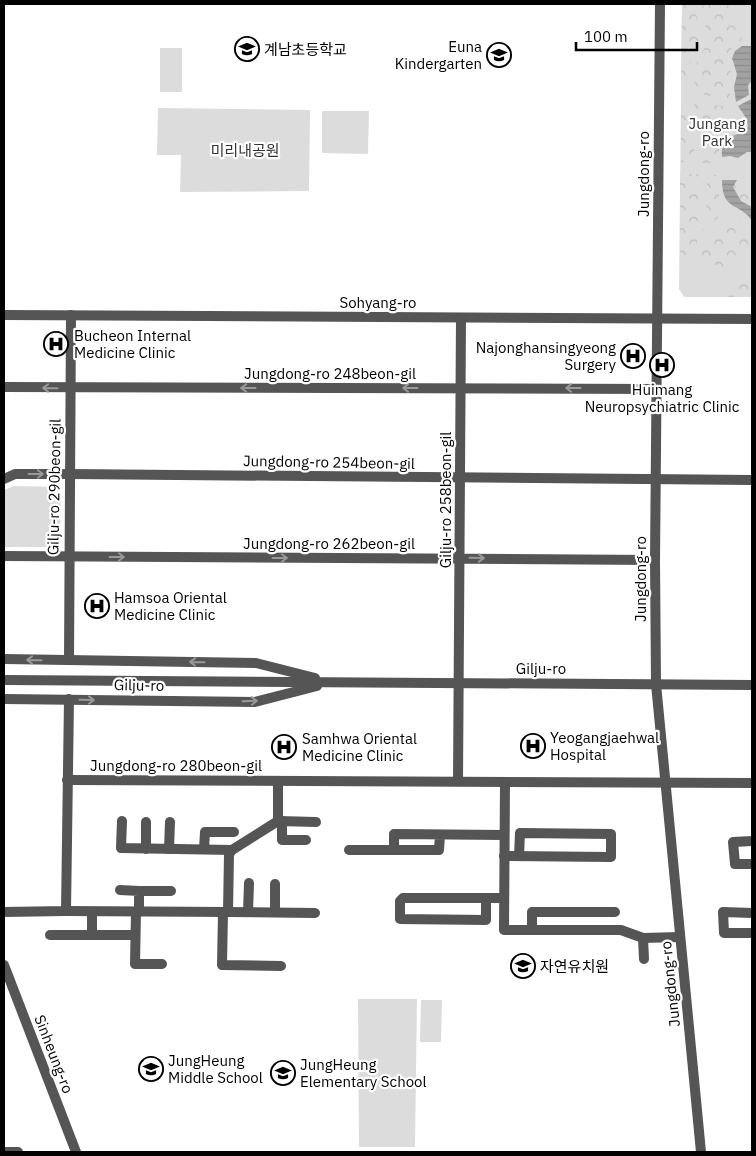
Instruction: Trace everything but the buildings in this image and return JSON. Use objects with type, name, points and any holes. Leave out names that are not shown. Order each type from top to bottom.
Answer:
[{"type":"street","name":"Jungdong-ro","points":[[660,4],[656,389],[656,684],[701,1152]]},
{"type":"street","name":"Sohyang-ro","points":[[4,315],[752,319]]},
{"type":"street","name":"Gilju-ro 290beon-gil","points":[[69,660],[68,557],[71,315]]},
{"type":"street","name":"Gilju-ro 258beon-gil","points":[[458,782],[461,318]]},
{"type":"street","name":"Jungdong-ro 248beon-gil","points":[[4,387],[656,389]]},
{"type":"street","name":"Jungdong-ro 254beon-gil","points":[[4,479],[15,474],[70,474],[752,480]]},
{"type":"street","name":"Jungdong-ro 262beon-gil","points":[[4,556],[655,560]]},
{"type":"street","name":"Gilju-ro","points":[[4,659],[256,663],[330,682]]},
{"type":"street","name":"Gilju-ro","points":[[4,680],[752,685]]},
{"type":"street","name":"Gilju-ro","points":[[4,699],[256,702],[330,682]]},
{"type":"street","name":"Jungdong-ro 280beon-gil","points":[[69,699],[67,780],[752,783]]},
{"type":"street","points":[[66,911],[67,780]]},
{"type":"street","points":[[278,781],[282,840],[306,840]]},
{"type":"street","points":[[505,782],[504,930],[621,930],[643,938],[680,937]]},
{"type":"street","points":[[122,821],[121,848],[232,850]]},
{"type":"street","points":[[282,966],[222,965],[229,854],[232,850],[280,821],[316,822]]},
{"type":"street","points":[[146,822],[146,849]]},
{"type":"street","points":[[169,849],[170,822]]},
{"type":"street","points":[[204,849],[205,832],[234,832]]},
{"type":"street","points":[[394,850],[394,834],[504,835]]},
{"type":"street","points":[[504,856],[611,857],[611,834],[520,834],[519,856]]},
{"type":"street","points":[[348,850],[439,850],[440,835]]},
{"type":"street","points":[[752,841],[733,842],[734,864],[752,864]]},
{"type":"street","points":[[248,912],[249,883]]},
{"type":"street","points":[[275,884],[275,912]]},
{"type":"street","points":[[120,890],[171,891]]},
{"type":"street","points":[[139,891],[135,934],[135,964],[162,964]]},
{"type":"street","points":[[486,898],[486,920],[400,919],[400,901],[403,898],[486,898],[504,898]]},
{"type":"street","points":[[4,912],[315,912]]},
{"type":"street","points":[[92,912],[92,935]]},
{"type":"street","points":[[532,930],[532,912],[615,912]]},
{"type":"street","points":[[752,913],[723,912],[724,933],[752,933]]},
{"type":"street","points":[[50,935],[135,934]]},
{"type":"street","points":[[643,938],[644,959]]},
{"type":"street","name":"Sinheung-ro","points":[[4,966],[76,1152]]},
{"type":"street","points":[[4,1152],[18,1152]]},
{"type":"green space","name":"Jungang Park","points":[[682,4],[752,4],[752,297],[684,297],[679,289]]},
{"type":"green space","points":[[682,4],[695,4],[697,18],[701,20],[701,44],[690,62],[688,70],[689,94],[681,93]]},
{"type":"green space","points":[[701,4],[728,4],[733,19],[745,31],[740,42],[731,49],[727,56],[732,74],[729,90],[731,98],[728,100],[695,92],[695,67],[708,38]]},
{"type":"green space","points":[[160,48],[182,48],[182,92],[160,92]]},
{"type":"green space","points":[[681,100],[687,101],[689,112],[703,130],[703,138],[694,147],[694,163],[681,162]]},
{"type":"green space","points":[[698,100],[705,100],[715,105],[727,107],[721,120],[724,135],[719,140],[719,163],[701,163],[701,150],[708,138],[709,128],[695,107],[694,103]]},
{"type":"green space","name":"미리내공원","points":[[158,108],[310,110],[309,191],[180,192],[181,155],[157,155]]},
{"type":"green space","points":[[322,111],[369,111],[368,154],[322,153]]},
{"type":"green space","points":[[680,174],[699,174],[700,211],[707,226],[697,236],[697,250],[693,260],[680,260]]},
{"type":"green space","points":[[707,174],[716,175],[719,197],[726,207],[723,213],[712,223],[706,212]]},
{"type":"green space","points":[[737,180],[752,180],[752,207],[743,202],[736,194],[733,187]]},
{"type":"green space","points":[[729,216],[735,216],[750,230],[752,251],[722,268],[711,263],[700,265],[701,238],[708,235]]},
{"type":"green space","points":[[752,271],[752,297],[720,297],[732,282]]},
{"type":"green space","points":[[14,486],[61,487],[60,547],[4,547],[4,490]]},
{"type":"green space","points":[[358,999],[417,999],[415,1147],[359,1147]]},
{"type":"green space","points":[[421,1000],[442,1000],[441,1042],[420,1042]]},
{"type":"shaded area","points":[[742,46],[752,46],[752,81],[748,85],[749,95],[736,102],[734,87],[737,74],[732,58],[735,51]]},
{"type":"shaded area","points":[[751,99],[752,152],[747,152],[738,158],[722,157],[722,148],[726,139],[743,132],[748,127],[746,118],[738,106]]},
{"type":"shaded area","points":[[722,180],[737,180],[733,187],[741,201],[752,207],[752,221],[742,211],[728,202],[723,190]]},
{"type":"place","name":"계남초등학교","points":[[247,49]]},
{"type":"place","name":"Euna Kindergarten","points":[[499,55]]},
{"type":"place","name":"Bucheon Internal Medicine Clinic","points":[[56,344]]},
{"type":"place","name":"Najonghansingyeong Surgery","points":[[633,356]]},
{"type":"place","name":"Huimang Neuropsychiatric Clinic","points":[[662,365]]},
{"type":"place","name":"Hamsoa Oriental Medicine Clinic","points":[[97,606]]},
{"type":"place","name":"Yeogangjaehwal Hospital","points":[[533,746]]},
{"type":"place","name":"Samhwa Oriental Medicine Clinic","points":[[284,747]]},
{"type":"place","name":"자연유치원","points":[[523,966]]},
{"type":"place","name":"JungHeung Middle School","points":[[151,1069]]},
{"type":"place","name":"JungHeung Elementary School","points":[[283,1073]]}]
